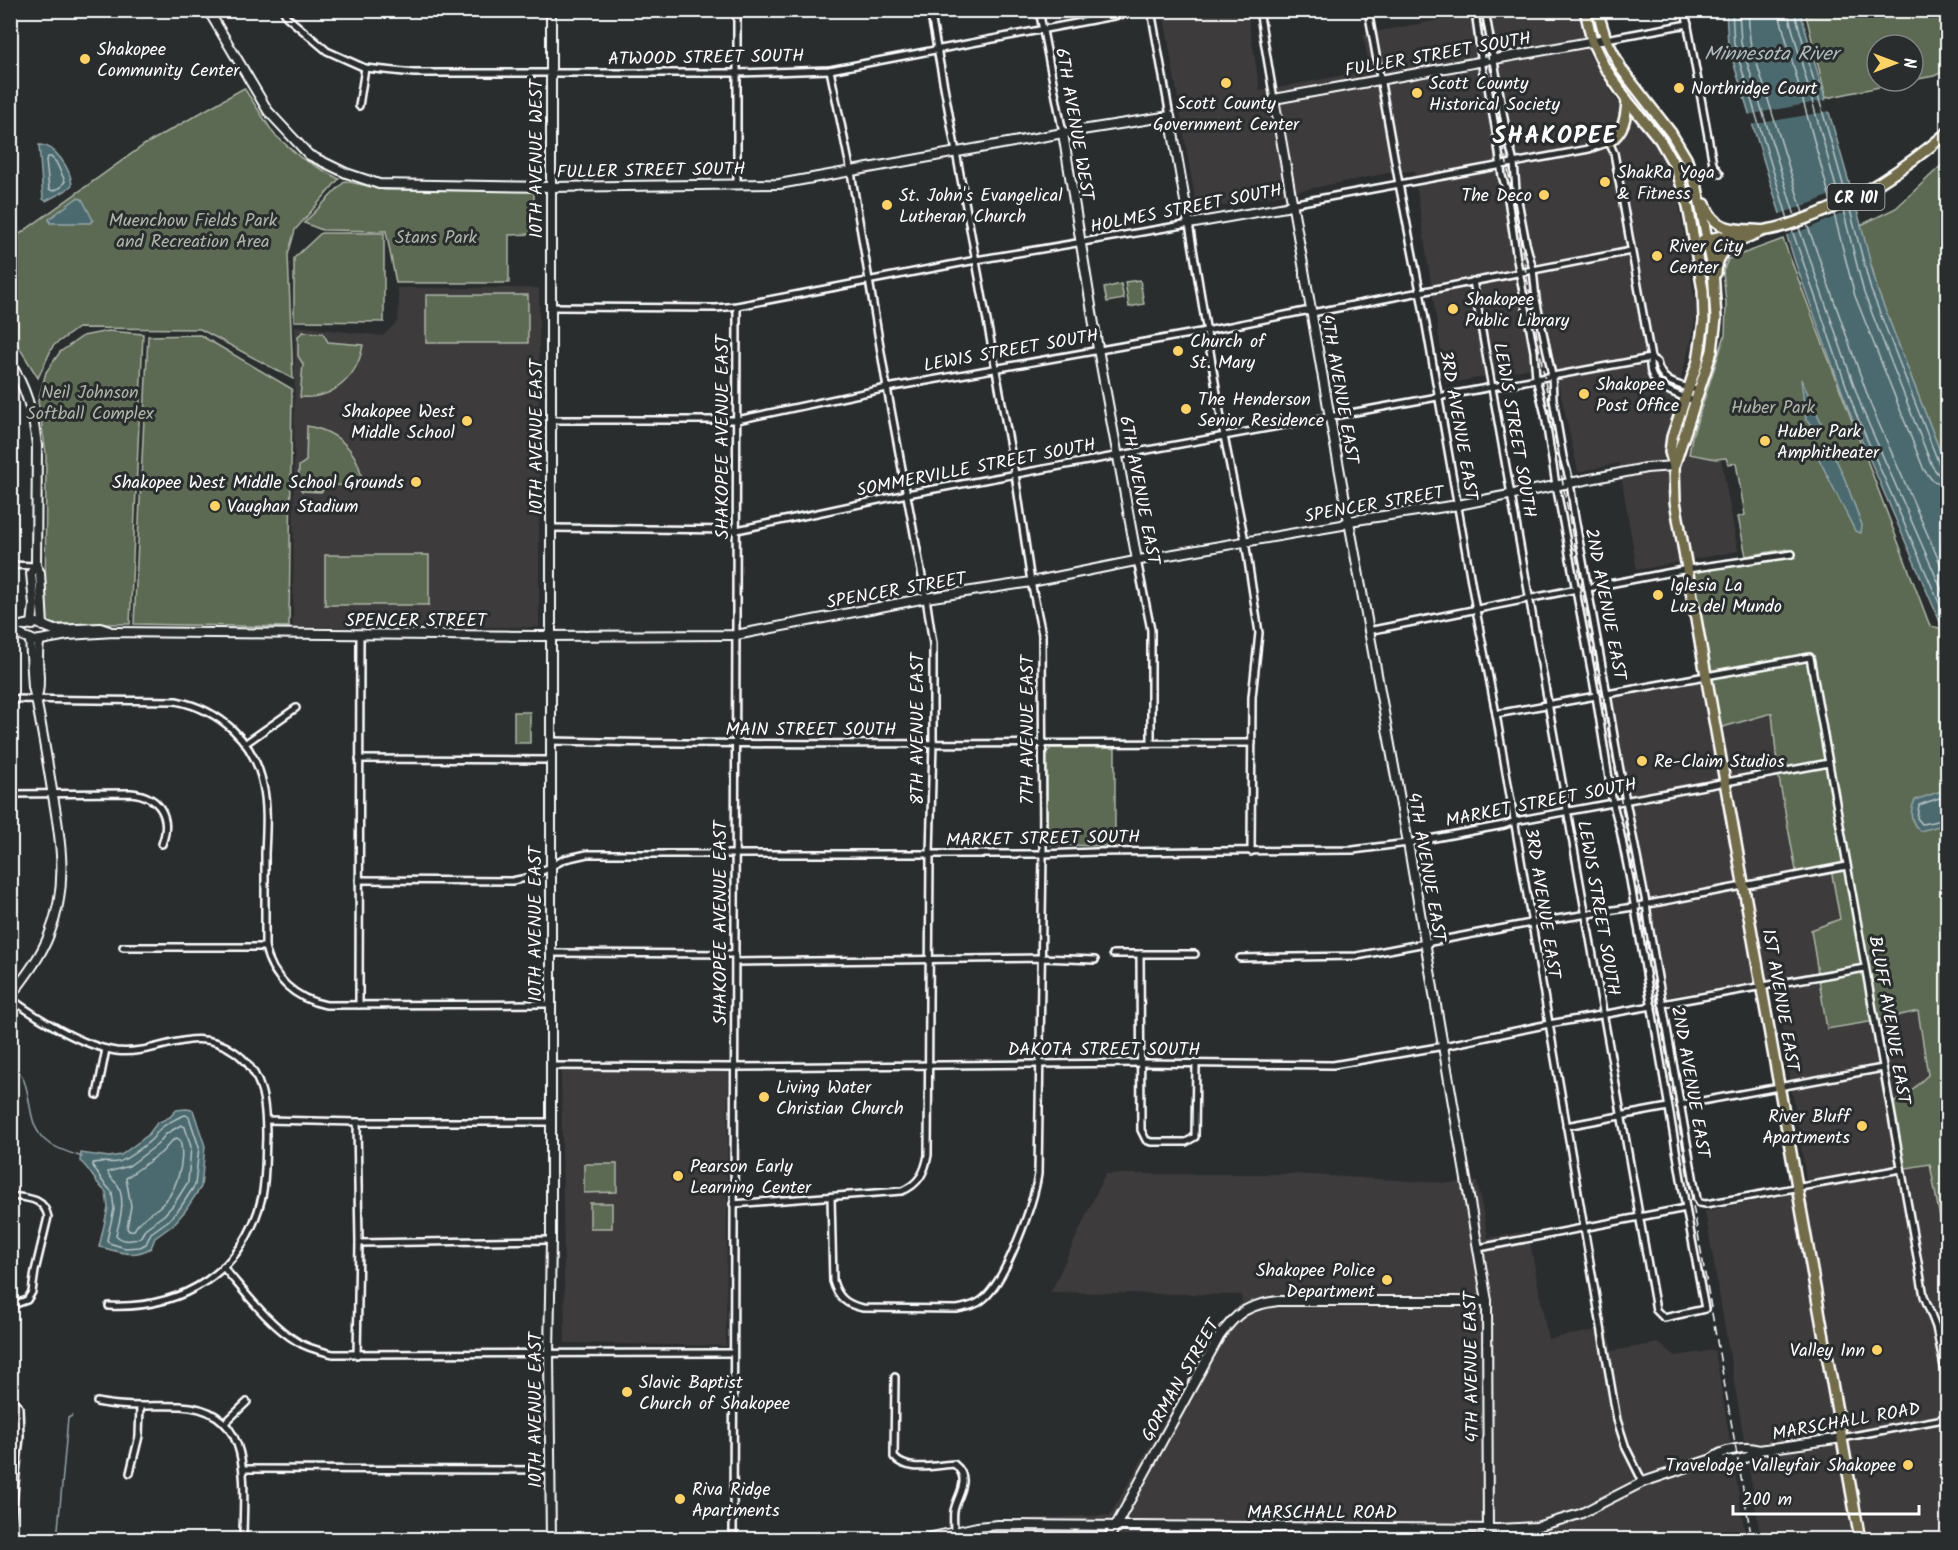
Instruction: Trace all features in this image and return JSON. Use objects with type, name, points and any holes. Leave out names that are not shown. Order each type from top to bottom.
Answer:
[{"type":"main road","name":"1ST AVENUE EAST","points":[[1584,10],[1592,41],[1604,66],[1660,140],[1676,168],[1686,196],[1695,245],[1703,290],[1704,321],[1698,361],[1672,437],[1670,452],[1674,466],[1676,501],[1860,1539]]},
{"type":"main road","name":"1ST AVENUE EAST","points":[[1597,10],[1606,39],[1627,77],[1671,133],[1686,158],[1700,202],[1708,242],[1715,288],[1715,333],[1707,368],[1674,466]]},
{"type":"main road","points":[[1609,142],[1617,136],[1624,122],[1627,99]]},
{"type":"main road","name":"CR 101","points":[[1719,241],[1804,219],[1859,195],[1891,176],[1947,132]]},
{"type":"main road","points":[[1692,172],[1710,215],[1716,223],[1740,230],[1759,230]]},
{"type":"main road","name":"CR 101","points":[[1715,288],[1717,262],[1723,252],[1738,241],[1758,234],[1759,230]]},
{"type":"main road","points":[[1695,245],[1738,241]]},
{"type":"street","name":"FULLER STREET SOUTH","points":[[208,10],[268,111],[309,155],[379,184],[550,187],[779,184],[1170,116]]},
{"type":"street","name":"ATWOOD STREET SOUTH","points":[[283,10],[287,17],[327,51],[365,68],[414,74],[737,73],[830,70],[1145,10]]},
{"type":"street","name":"10TH AVENUE WEST","points":[[551,10],[551,308]]},
{"type":"street","points":[[737,10],[737,184]]},
{"type":"street","name":"7TH AVENUE EAST","points":[[831,1197],[833,1281],[836,1292],[843,1300],[852,1306],[863,1308],[957,1309],[982,1301],[998,1280],[1027,1218],[1036,1190],[1038,1174],[1043,854],[1042,634],[1031,582],[1016,474],[930,10]]},
{"type":"street","name":"6TH AVENUE WEST","points":[[1040,10],[1082,243]]},
{"type":"street","points":[[1151,10],[1224,436],[1245,542],[1260,640],[1253,683],[1251,852]]},
{"type":"street","points":[[1259,10],[1274,99]]},
{"type":"street","name":"3RD AVENUE EAST","points":[[1368,10],[1515,821],[1617,1420],[1626,1448],[1643,1482]]},
{"type":"street","name":"2ND AVENUE EAST","points":[[1475,10],[1481,60],[1497,138],[1500,166],[1507,192],[1534,351],[1536,378],[1577,589],[1613,804],[1622,840],[1705,1309]]},
{"type":"street","name":"2ND AVENUE EAST","points":[[1485,10],[1514,163],[1524,235],[1533,270],[1563,457],[1570,482],[1618,760],[1646,903],[1696,1199],[1699,1203],[1706,1204],[1797,1188]]},
{"type":"street","points":[[1685,10],[1713,164],[1720,174]]},
{"type":"street","points":[[1606,39],[1688,24]]},
{"type":"street","name":"FULLER STREET SOUTH","points":[[1274,99],[1606,39]]},
{"type":"street","points":[[358,106],[365,68]]},
{"type":"street","name":"8TH AVENUE EAST","points":[[830,70],[851,172],[933,644],[931,960],[926,1170],[912,1187],[902,1191],[831,1197]]},
{"type":"street","name":"4TH AVENUE EAST","points":[[1274,99],[1291,204],[1426,944],[1487,1301],[1488,1539]]},
{"type":"street","points":[[1609,142],[1614,153],[1651,358],[1649,365],[1656,382],[1664,389],[1699,391]]},
{"type":"street","name":"HOLMES STREET SOUTH","points":[[551,308],[737,306],[976,260],[1286,207],[1291,204],[1589,149],[1609,142]]},
{"type":"street","name":"6TH AVENUE EAST","points":[[1082,243],[1098,350],[1151,630],[1150,744]]},
{"type":"street","name":"LEWIS STREET SOUTH","points":[[550,420],[737,420],[887,388],[1305,311],[1312,313],[1631,250]]},
{"type":"street","name":"LEWIS STREET SOUTH","points":[[1473,281],[1656,1310],[1664,1318],[1705,1309]]},
{"type":"street","name":"SHAKOPEE AVENUE EAST","points":[[733,1539],[737,306]]},
{"type":"street","name":"10TH AVENUE EAST","points":[[551,308],[549,1354],[551,1539]]},
{"type":"street","points":[[1651,358],[1657,362],[1664,378],[1687,392],[1695,401]]},
{"type":"street","name":"SOMMERVILLE STREET SOUTH","points":[[551,528],[737,530],[907,494],[1651,358]]},
{"type":"street","points":[[10,363],[28,399],[37,446],[36,566],[40,573],[44,636],[40,640],[37,656],[39,689],[36,699]]},
{"type":"street","name":"SPENCER STREET","points":[[40,640],[68,635],[114,632],[550,636],[736,635],[926,598],[1031,582],[1137,560],[1342,525],[1349,521],[1458,505],[1646,468],[1674,466]]},
{"type":"street","points":[[1588,588],[1688,569],[1792,554]]},
{"type":"street","points":[[10,565],[36,566]]},
{"type":"street","points":[[36,566],[31,573],[34,606],[31,625],[27,630],[30,639],[33,687],[63,856],[62,891],[59,906],[43,949],[10,997],[50,1024],[106,1049],[138,1051],[193,1039],[220,1043],[238,1054],[252,1069],[262,1088],[266,1120],[265,1172],[261,1197],[247,1235],[223,1267],[190,1291],[166,1301],[135,1307],[109,1306]]},
{"type":"street","points":[[1368,631],[1577,589]]},
{"type":"street","points":[[10,628],[37,623],[43,627]]},
{"type":"street","name":"SPENCER STREET","points":[[43,627],[54,630],[100,628],[114,632]]},
{"type":"street","points":[[10,634],[18,634],[35,641],[40,640]]},
{"type":"street","points":[[358,1005],[360,635]]},
{"type":"street","name":"BLUFF AVENUE EAST","points":[[1707,676],[1810,657],[1924,1296],[1936,1327],[1947,1386]]},
{"type":"street","points":[[1608,694],[1707,676]]},
{"type":"street","points":[[1496,714],[1596,696]]},
{"type":"street","points":[[10,699],[183,702],[213,714],[231,726],[246,743],[256,762],[264,787],[265,947],[267,957],[275,973],[298,995],[326,1005],[550,1004]]},
{"type":"street","points":[[246,743],[296,708]]},
{"type":"street","name":"MAIN STREET SOUTH","points":[[550,741],[735,745],[1252,744]]},
{"type":"street","points":[[359,759],[550,760]]},
{"type":"street","name":"MARKET STREET SOUTH","points":[[359,880],[512,880],[531,877],[575,856],[593,854],[1043,854],[1353,850],[1408,843],[1829,763]]},
{"type":"street","points":[[10,794],[131,793],[146,796],[157,804],[165,817],[165,836],[162,844]]},
{"type":"street","points":[[1240,958],[1357,956],[1847,866]]},
{"type":"street","points":[[123,946],[265,947]]},
{"type":"street","points":[[550,953],[735,954]]},
{"type":"street","points":[[1113,954],[1195,954]]},
{"type":"street","points":[[1140,954],[1141,1130],[1142,1136],[1150,1142],[1186,1142],[1195,1137],[1196,1064]]},
{"type":"street","points":[[735,962],[1041,958],[1095,960]]},
{"type":"street","points":[[1662,1004],[1865,968]]},
{"type":"street","name":"DAKOTA STREET SOUTH","points":[[551,1066],[735,1067],[1141,1063],[1333,1065],[1652,1006]]},
{"type":"street","points":[[97,1095],[106,1049]]},
{"type":"street","points":[[1680,1105],[1883,1068]]},
{"type":"street","points":[[1566,1126],[1668,1107]]},
{"type":"street","points":[[266,1120],[551,1122]]},
{"type":"street","points":[[357,1122],[359,1243],[357,1355]]},
{"type":"street","points":[[1797,1188],[1901,1169]]},
{"type":"street","points":[[10,1196],[35,1199],[40,1202],[46,1210],[47,1224],[30,1297],[23,1303],[10,1306]]},
{"type":"street","points":[[733,1204],[831,1197]]},
{"type":"street","points":[[1479,1248],[1686,1208]]},
{"type":"street","points":[[359,1243],[551,1240]]},
{"type":"street","points":[[223,1267],[280,1329],[299,1343],[316,1350],[357,1355],[733,1353]]},
{"type":"street","name":"GORMAN STREET","points":[[1108,1539],[1219,1337],[1230,1321],[1243,1310],[1257,1304],[1278,1301],[1487,1301]]},
{"type":"street","points":[[895,1377],[894,1457],[903,1464],[914,1466],[954,1464],[958,1466],[963,1486],[954,1511],[954,1531]]},
{"type":"street","points":[[10,1397],[19,1407],[20,1437],[10,1530]]},
{"type":"street","points":[[98,1402],[118,1406],[198,1408],[213,1414],[225,1424],[233,1433],[238,1444],[243,1469],[243,1539]]},
{"type":"street","points":[[225,1424],[247,1402]]},
{"type":"street","points":[[130,1473],[139,1436],[141,1406]]},
{"type":"street","name":"MARSCHALL ROAD","points":[[919,1539],[998,1525],[1536,1527],[1577,1515],[1643,1482],[1712,1459],[1718,1453],[1752,1448],[1759,1450],[1842,1438],[1938,1420],[1947,1412]]},
{"type":"street","points":[[243,1469],[550,1470]]},
{"type":"shaded area","points":[[1163,11],[1247,11],[1260,91],[1370,70],[1363,34],[1489,11],[1578,11],[1588,52],[1593,61],[1617,101],[1638,122],[1657,147],[1673,176],[1697,311],[1666,435],[1692,437],[1690,454],[1721,458],[1738,551],[1637,570],[1619,463],[1578,472],[1554,364],[1446,384],[1414,171],[1389,173],[1197,211]]},
{"type":"shaded area","name":"Shakopee West Middle School Grounds","points":[[397,288],[539,288],[539,627],[293,627],[295,326],[383,336],[398,321]]},
{"type":"shaded area","points":[[1707,676],[1772,713],[1778,773],[1831,869],[1840,919],[1875,1021],[1918,1010],[1928,1075],[1903,1099],[1890,1105],[1930,1164],[1947,1256],[1947,1539],[1761,1539],[1705,1211],[1808,1191],[1775,981],[1666,997],[1611,696]]},
{"type":"shaded area","points":[[561,1071],[728,1072],[726,1346],[565,1343]]},
{"type":"shaded area","points":[[1105,1174],[1293,1174],[1447,1183],[1477,1182],[1488,1238],[1528,1231],[1548,1339],[1608,1328],[1612,1351],[1658,1343],[1676,1356],[1715,1350],[1746,1539],[878,1540],[1006,1520],[1110,1515],[1220,1325],[1242,1303],[1241,1295],[1051,1292]]},
{"type":"green space","points":[[1805,11],[1947,11],[1947,70],[1925,78],[1925,33],[1865,33],[1865,90],[1826,98]]},
{"type":"green space","name":"Muenchow Fields Park and Recreation Area","points":[[244,88],[274,134],[301,158],[339,179],[295,230],[288,255],[293,379],[200,329],[78,328],[53,346],[38,378],[11,336],[10,241],[144,145]]},
{"type":"green space","points":[[1947,160],[1947,469],[1877,290],[1872,267],[1867,267],[1858,245],[1864,239],[1861,225],[1896,208]]},
{"type":"green space","name":"Stans Park","points":[[345,181],[385,190],[534,191],[534,234],[509,235],[509,283],[396,283],[386,231],[322,230],[304,223]]},
{"type":"green space","points":[[321,233],[384,233],[384,322],[294,321],[294,258]]},
{"type":"green space","name":"Huber Park","points":[[1783,239],[1930,626],[1944,629],[1947,636],[1947,1256],[1930,1164],[1901,1169],[1889,1105],[1903,1098],[1928,1075],[1918,1011],[1827,1029],[1811,930],[1840,919],[1831,869],[1797,876],[1778,773],[1772,713],[1716,729],[1688,569],[1791,554],[1787,549],[1746,556],[1738,517],[1745,515],[1736,463],[1728,464],[1726,458],[1716,459],[1689,454],[1692,437],[1725,335],[1726,304],[1723,272],[1728,259]]},
{"type":"green space","points":[[1140,280],[1144,304],[1129,307],[1125,282]]},
{"type":"green space","points":[[1121,284],[1124,299],[1107,302],[1104,288]]},
{"type":"green space","points":[[426,295],[528,295],[528,343],[426,343]]},
{"type":"green space","name":"Neil Johnson Softball Complex","points":[[108,331],[143,334],[130,624],[45,624],[46,453],[38,401],[46,372],[60,352],[83,336]]},
{"type":"green space","points":[[303,332],[323,333],[328,342],[363,345],[356,367],[350,376],[334,390],[312,397],[300,397],[303,364],[298,356],[298,336]]},
{"type":"green space","name":"Vaughan Stadium","points":[[200,335],[292,389],[289,627],[134,624],[148,336]]},
{"type":"green space","points":[[307,426],[329,433],[346,446],[358,463],[362,486],[329,485],[321,492],[302,491],[298,485],[299,466],[306,461]]},
{"type":"green space","points":[[325,555],[429,555],[429,605],[325,605]]},
{"type":"green space","points":[[514,712],[530,712],[530,743],[514,743]]},
{"type":"green space","points":[[1051,748],[1115,748],[1115,846],[1046,843],[1046,753]]},
{"type":"green space","points":[[584,1164],[617,1164],[617,1192],[584,1193]]},
{"type":"green space","points":[[590,1203],[612,1203],[612,1228],[590,1228]]},
{"type":"water","name":"Minnesota River","points":[[1726,11],[1800,11],[1877,289],[1947,469],[1947,638],[1851,416],[1795,262],[1728,45]]},
{"type":"water","points":[[39,145],[51,149],[61,159],[69,172],[72,185],[46,201],[43,199]]},
{"type":"water","points":[[77,198],[82,199],[93,220],[90,223],[50,223],[49,219]]},
{"type":"water","points":[[1801,379],[1822,424],[1820,428],[1814,427],[1806,420]]},
{"type":"water","points":[[1821,446],[1826,446],[1831,452],[1841,471],[1862,525],[1861,533],[1855,531],[1815,451]]},
{"type":"water","points":[[1947,789],[1947,824],[1920,831],[1912,817],[1915,800]]},
{"type":"water","points":[[176,1110],[193,1110],[205,1146],[201,1187],[173,1225],[155,1238],[151,1248],[131,1254],[99,1247],[108,1208],[106,1192],[80,1161],[81,1153],[109,1157],[121,1155],[148,1135],[157,1123],[170,1117]]},
{"type":"pier","points":[[1828,100],[1831,111],[1750,125],[1747,115]]},
{"type":"pier","points":[[1853,185],[1859,206],[1812,227],[1784,236],[1777,215]]},
{"type":"waterway","points":[[10,148],[15,164],[16,180],[15,196],[10,211]]},
{"type":"waterway","points":[[10,1063],[19,1071],[24,1081],[34,1124],[39,1134],[55,1147],[82,1157]]},
{"type":"waterway","points":[[57,1540],[68,1418],[72,1416]]},
{"type":"railway","points":[[1480,10],[1752,1540]]},
{"type":"place","name":"Shakopee Community Center","points":[[85,59]]},
{"type":"place","name":"Scott County Government Center","points":[[1226,83]]},
{"type":"place","name":"Northridge Court","points":[[1679,88]]},
{"type":"place","name":"Scott County Historical Society","points":[[1417,93]]},
{"type":"place","name":"ShakRa Yoga & Fitness","points":[[1605,182]]},
{"type":"place","name":"The Deco","points":[[1544,195]]},
{"type":"place","name":"St. John's Evangelical Lutheran Church","points":[[887,205]]},
{"type":"place","name":"River City Center","points":[[1657,256]]},
{"type":"place","name":"Shakopee Public Library","points":[[1453,309]]},
{"type":"place","name":"Church of St. Mary","points":[[1178,351]]},
{"type":"place","name":"Shakopee Post Office","points":[[1584,394]]},
{"type":"place","name":"The Henderson Senior Residence","points":[[1186,409]]},
{"type":"place","name":"Shakopee West Middle School","points":[[467,421]]},
{"type":"place","name":"Huber Park Amphitheater","points":[[1765,441]]},
{"type":"place","name":"Shakopee West Middle School Grounds","points":[[416,482]]},
{"type":"place","name":"Vaughan Stadium","points":[[215,506]]},
{"type":"place","name":"Iglesia La Luz del Mundo","points":[[1658,595]]},
{"type":"place","name":"Re-Claim Studios","points":[[1642,761]]},
{"type":"place","name":"Living Water Christian Church","points":[[764,1097]]},
{"type":"place","name":"River Bluff Apartments","points":[[1862,1126]]},
{"type":"place","name":"Pearson Early Learning Center","points":[[678,1176]]},
{"type":"place","name":"Shakopee Police Department","points":[[1387,1280]]},
{"type":"place","name":"Valley Inn","points":[[1877,1350]]},
{"type":"place","name":"Slavic Baptist Church of Shakopee","points":[[627,1392]]},
{"type":"place","name":"Travelodge Valleyfair Shakopee","points":[[1908,1465]]},
{"type":"place","name":"Riva Ridge Apartments","points":[[680,1499]]},
{"type":"district","name":"SHAKOPEE","points":[[1555,135]]}]
